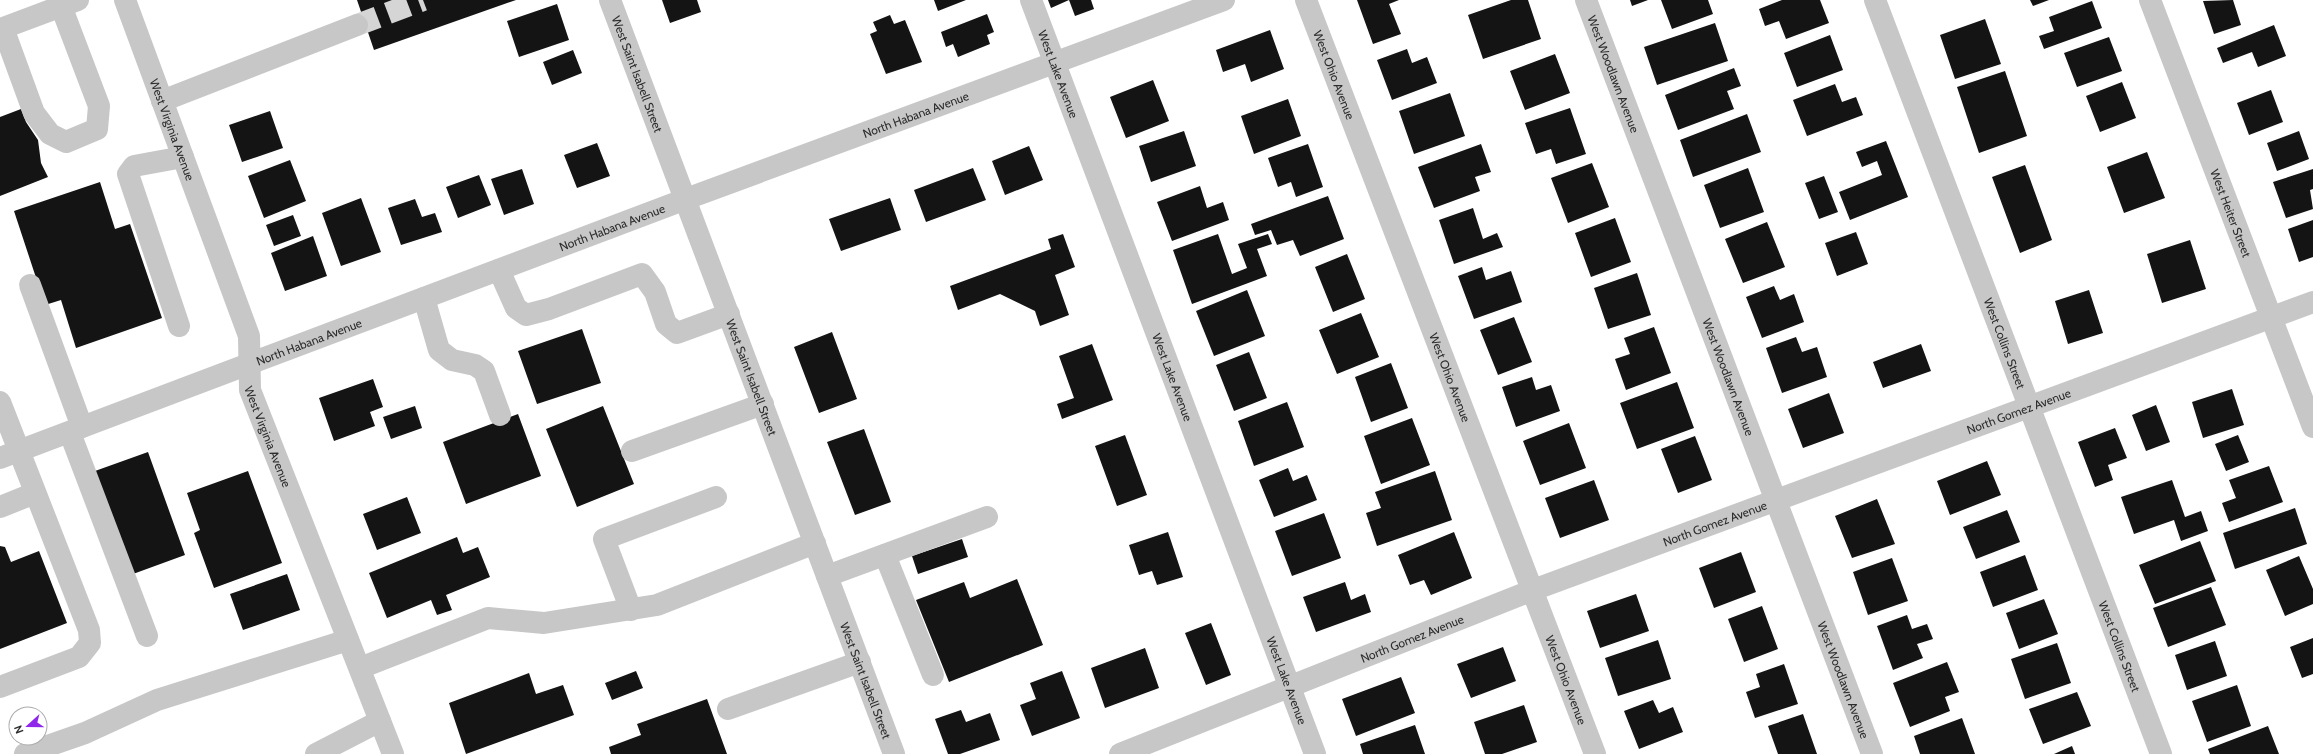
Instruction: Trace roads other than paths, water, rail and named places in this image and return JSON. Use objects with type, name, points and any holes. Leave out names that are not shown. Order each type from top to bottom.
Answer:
[{"type":"street","name":"West Virginia Avenue","points":[[125,0],[249,336],[250,390],[393,754]]},
{"type":"street","name":"West Saint Isabell Street","points":[[610,0],[860,662],[889,752]]},
{"type":"street","name":"West Lake Avenue","points":[[1031,0],[1056,62],[1315,754]]},
{"type":"street","name":"West Ohio Avenue","points":[[1306,0],[1595,754]]},
{"type":"street","name":"West Woodlawn Avenue","points":[[1586,0],[1872,754]]},
{"type":"street","name":"West Collins Street","points":[[1875,0],[2028,408],[2161,754]]},
{"type":"street","name":"West Heiter Street","points":[[2150,0],[2313,427]]},
{"type":"street","name":"North Habana Avenue","points":[[9,455],[249,363],[1213,2]]},
{"type":"street","points":[[69,3],[99,106],[97,129],[66,142],[50,134],[34,113],[3,28],[69,3]]},
{"type":"street","points":[[162,101],[357,24]]},
{"type":"street","points":[[179,326],[128,174],[134,166],[183,157]]},
{"type":"street","points":[[499,270],[516,308],[526,315],[549,309],[642,274],[655,292],[666,324],[677,333],[729,314]]},
{"type":"street","points":[[30,286],[76,430],[147,636]]},
{"type":"street","points":[[424,298],[439,350],[452,360],[475,365],[484,371],[500,415]]},
{"type":"street","name":"North Gomez Avenue","points":[[1120,754],[1290,688],[1533,590],[2313,302]]},
{"type":"street","points":[[0,402],[9,455],[35,493],[89,630],[90,644],[79,657],[0,687]]},
{"type":"street","points":[[632,451],[763,404]]},
{"type":"street","points":[[0,507],[35,493]]},
{"type":"street","points":[[631,610],[604,538],[716,497]]},
{"type":"street","points":[[827,576],[987,517]]},
{"type":"street","points":[[360,668],[488,618],[544,622],[657,605],[815,543]]},
{"type":"street","points":[[885,555],[933,675]]},
{"type":"street","points":[[25,754],[85,733],[157,700],[348,640]]},
{"type":"street","points":[[728,709],[860,662]]},
{"type":"street","points":[[316,754],[380,721]]},
{"type":"tunnel","points":[[357,25],[423,0]]}]
